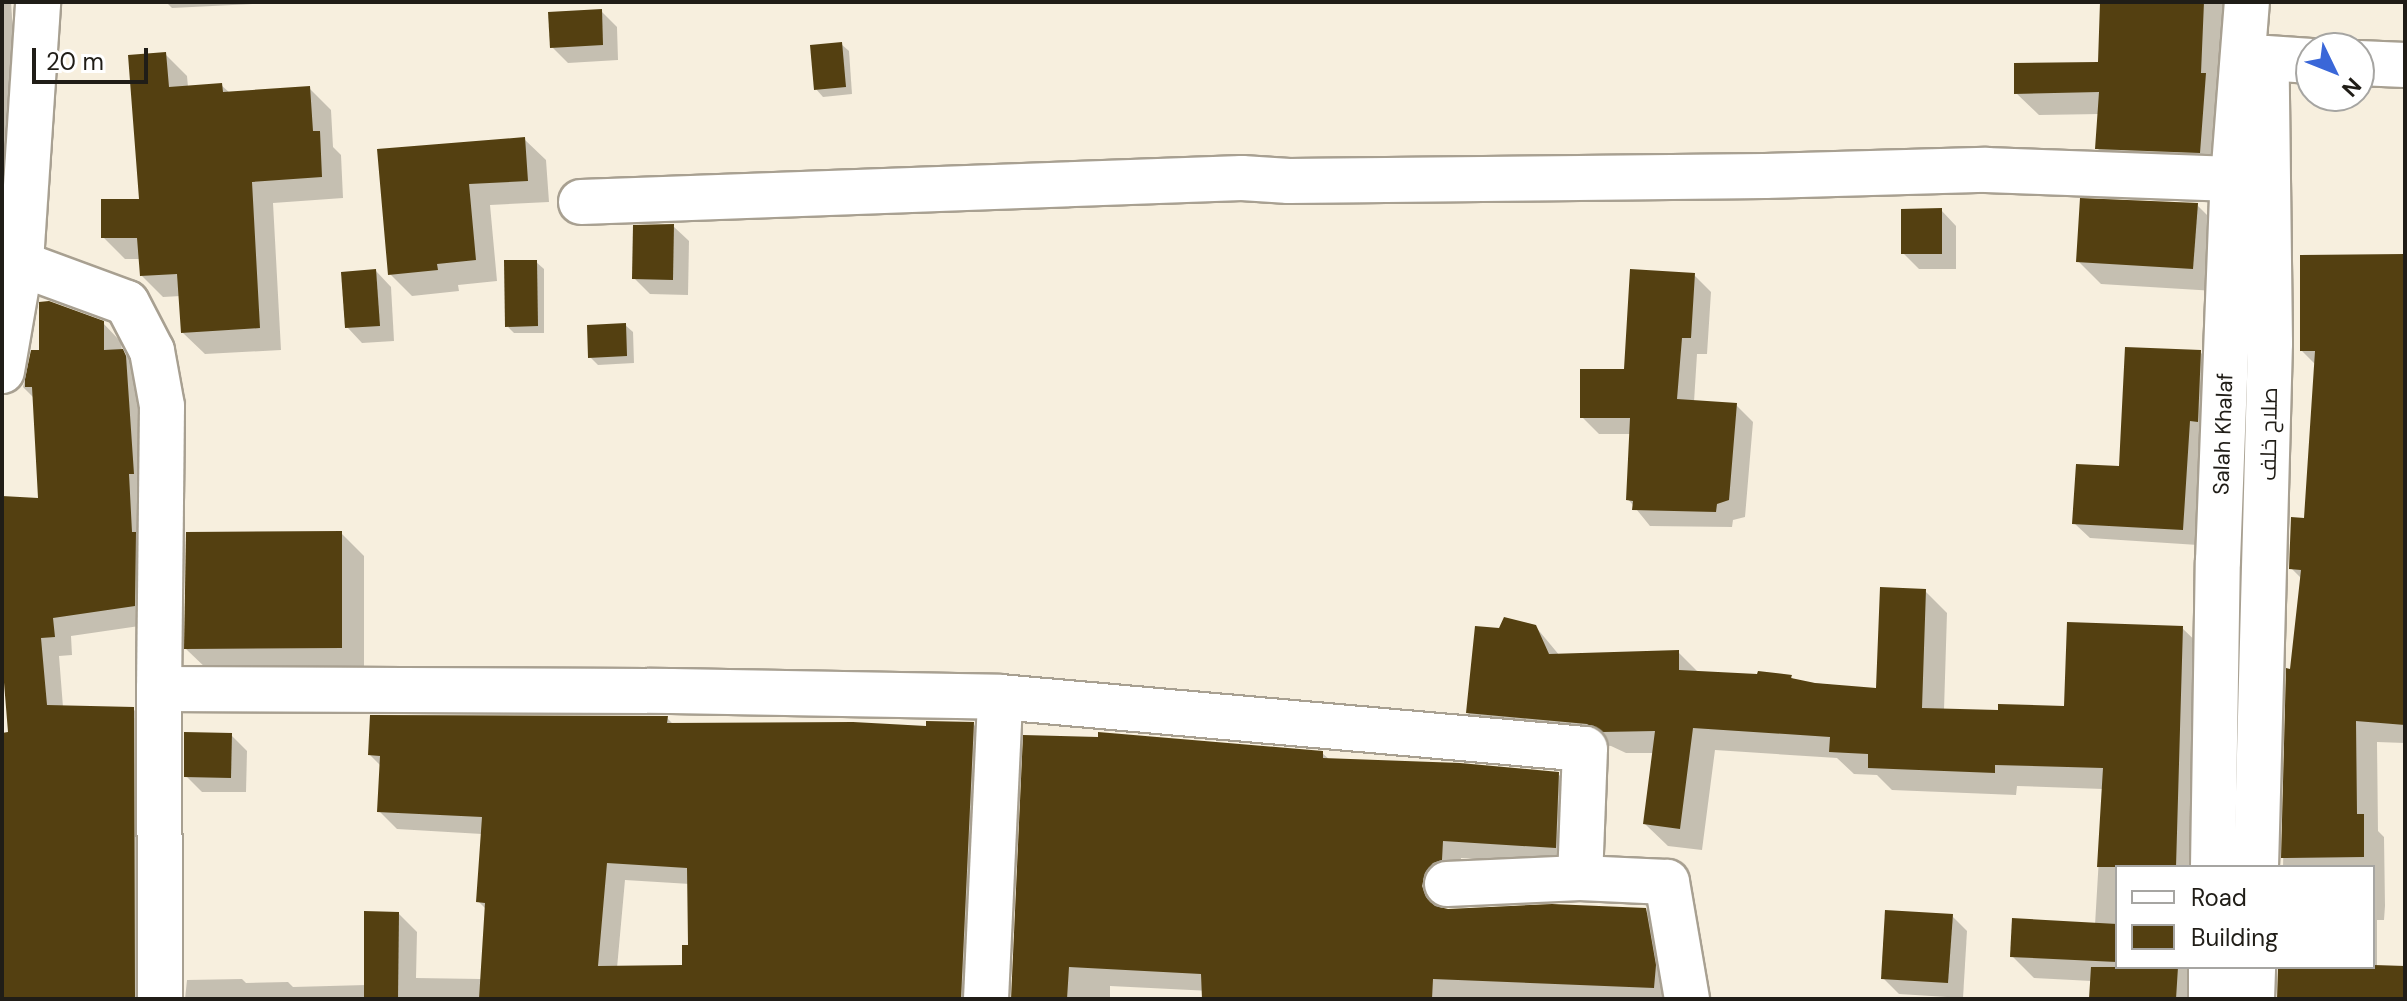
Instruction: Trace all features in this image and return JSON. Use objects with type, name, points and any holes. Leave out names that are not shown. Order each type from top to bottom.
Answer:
[{"type":"street","points":[[2,368],[38,2]]},
{"type":"street","name":"Salah Khalaf","points":[[2213,865],[2218,561],[2233,179],[2247,2]]},
{"type":"street","name":"صلاح خلف","points":[[2256,865],[2270,343],[2267,58],[2271,2]]},
{"type":"street","points":[[2267,58],[2295,60]]},
{"type":"street","points":[[2375,64],[2405,65]]},
{"type":"street","points":[[581,202],[1242,178],[1289,181],[1765,176],[1986,170],[2233,179]]},
{"type":"street","points":[[11,259],[127,303],[152,351],[162,406],[160,999]]},
{"type":"street","points":[[159,689],[656,691],[1000,697],[1585,749],[1580,878]]},
{"type":"street","points":[[986,999],[1000,697]]},
{"type":"street","points":[[1447,884],[1580,878],[1667,882],[1687,999]]},
{"type":"street","points":[[2211,969],[2211,999]]},
{"type":"street","points":[[2252,999],[2253,969]]},
{"type":"building","points":[[2100,2],[2204,2],[2201,73],[2206,73],[2200,153],[2095,149],[2099,92],[2014,94],[2014,63],[2098,62]]},
{"type":"building","points":[[602,9],[603,45],[550,48],[548,12]]},
{"type":"building","points":[[842,42],[846,87],[814,90],[810,45]]},
{"type":"building","points":[[166,52],[169,87],[222,83],[223,92],[310,86],[313,131],[320,131],[322,177],[252,182],[260,328],[181,333],[177,274],[140,276],[137,238],[101,238],[101,199],[139,199],[128,55]]},
{"type":"building","points":[[525,137],[528,181],[469,184],[476,260],[437,264],[438,270],[388,275],[377,149]]},
{"type":"building","points":[[2080,198],[2198,203],[2193,269],[2076,262]]},
{"type":"building","points":[[1942,208],[1942,254],[1901,254],[1901,209]]},
{"type":"building","points":[[674,224],[673,280],[632,279],[633,225]]},
{"type":"building","points":[[2405,254],[2405,725],[2356,721],[2357,814],[2364,814],[2364,857],[2281,858],[2286,668],[2290,669],[2301,570],[2289,569],[2291,517],[2304,518],[2315,351],[2300,351],[2300,255]]},
{"type":"building","points":[[504,260],[537,260],[538,326],[505,327]]},
{"type":"building","points":[[376,269],[380,326],[345,328],[341,272]]},
{"type":"building","points":[[1630,269],[1695,273],[1691,338],[1682,338],[1677,399],[1737,403],[1729,500],[1717,504],[1716,512],[1632,510],[1633,501],[1626,500],[1630,418],[1580,418],[1580,369],[1624,369]]},
{"type":"building","points":[[49,301],[104,321],[104,350],[123,349],[126,356],[134,474],[129,474],[132,532],[136,532],[135,606],[53,618],[55,637],[41,638],[47,705],[134,707],[135,999],[2,999],[2,733],[8,732],[2,658],[2,496],[38,498],[32,387],[25,387],[25,379],[31,350],[39,350],[39,302]]},
{"type":"building","points":[[626,323],[627,356],[588,358],[587,325]]},
{"type":"building","points":[[2125,347],[2201,350],[2198,422],[2190,421],[2183,530],[2072,524],[2076,464],[2119,466]]},
{"type":"building","points":[[342,531],[342,648],[184,649],[186,532]]},
{"type":"building","points":[[1880,587],[1926,589],[1922,708],[1998,710],[1998,704],[2064,706],[2067,622],[2183,626],[2176,865],[2097,867],[2103,768],[1995,765],[1995,773],[1868,768],[1868,754],[1829,752],[1830,737],[1693,728],[1680,829],[1643,824],[1655,731],[1602,732],[1587,724],[1466,713],[1475,626],[1499,628],[1504,617],[1536,625],[1549,654],[1679,650],[1679,670],[1757,674],[1758,671],[1792,675],[1791,678],[1815,683],[1876,688]]},
{"type":"building","points":[[370,715],[668,716],[667,723],[853,722],[926,726],[926,721],[974,722],[961,999],[479,999],[485,903],[476,902],[482,817],[377,812],[380,756],[368,755]],"holes":[[[607,863],[687,868],[688,945],[682,945],[682,965],[598,966]]]},
{"type":"building","points":[[184,732],[232,733],[231,778],[184,777]]},
{"type":"building","points":[[1098,732],[1323,751],[1323,758],[1460,763],[1559,772],[1556,848],[1443,841],[1442,860],[1433,863],[1425,873],[1422,886],[1426,897],[1435,906],[1448,909],[1552,904],[1646,908],[1656,965],[1654,988],[1433,979],[1432,999],[1202,999],[1201,974],[1069,967],[1067,999],[1011,999],[1023,735],[1098,737]]},
{"type":"building","points":[[1885,910],[1953,914],[1948,983],[1881,979]]},
{"type":"building","points":[[364,911],[399,912],[398,999],[364,999]]},
{"type":"building","points":[[2012,918],[2115,924],[2115,962],[2010,957]]},
{"type":"building","points":[[2405,966],[2405,999],[2277,999],[2278,969]]},
{"type":"building","points":[[2091,967],[2178,969],[2176,999],[2089,999]]}]
